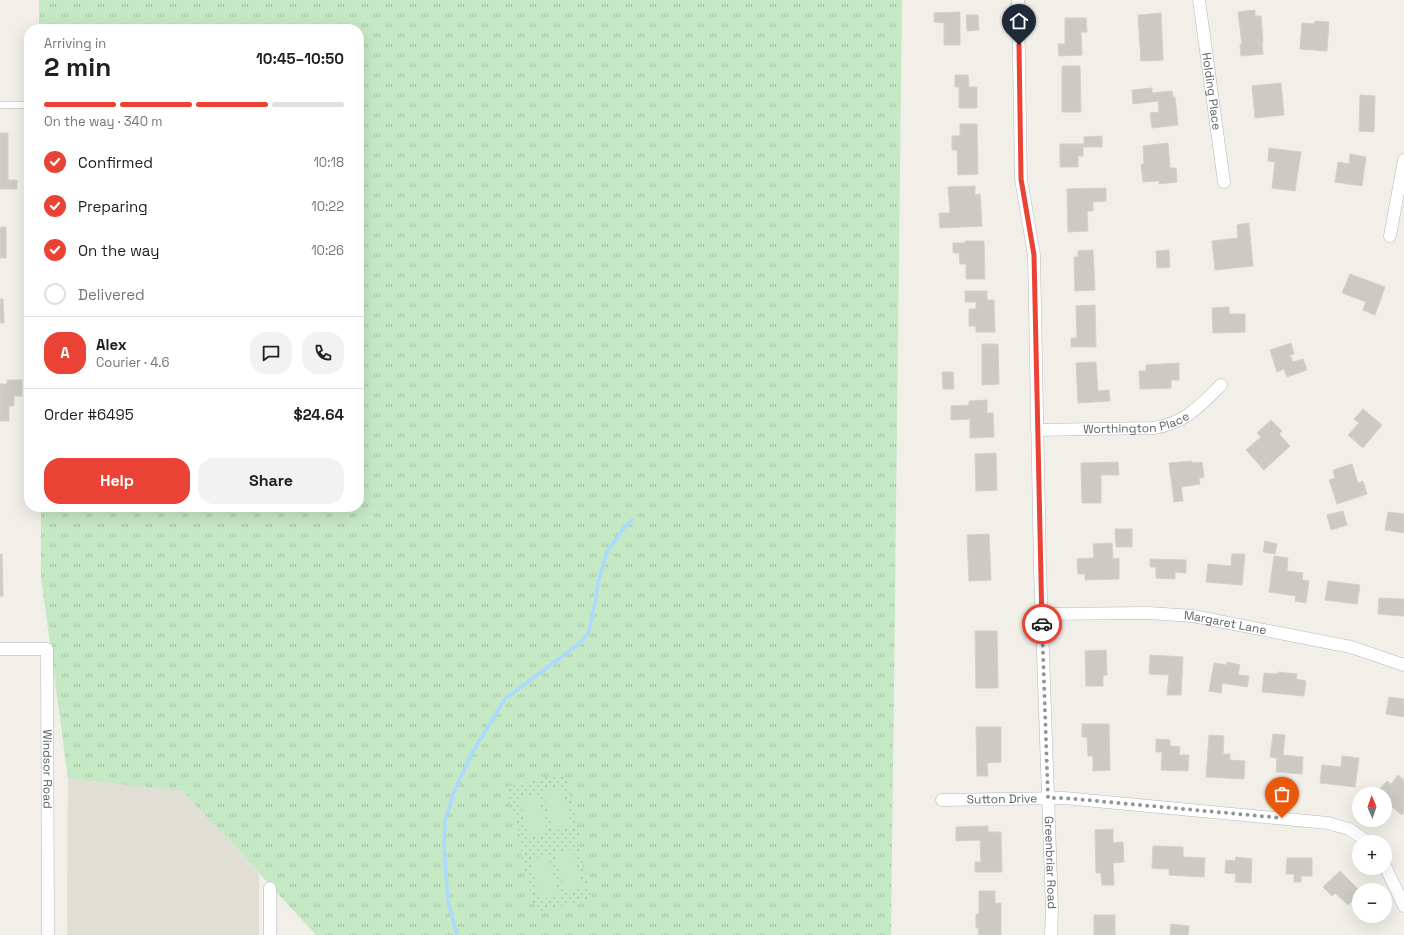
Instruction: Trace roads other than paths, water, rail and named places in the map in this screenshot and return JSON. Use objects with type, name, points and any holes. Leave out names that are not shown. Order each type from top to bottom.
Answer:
[{"type":"street","name":"Greenbriar Road","points":[[1018,0],[1021,179],[1034,255],[1042,614],[1052,909],[1051,935]]},
{"type":"street","name":"Holding Place","points":[[1199,0],[1224,182]]},
{"type":"street","points":[[1390,236],[1404,160]]},
{"type":"street","name":"Worthington Place","points":[[1037,430],[1153,428],[1166,426],[1193,412],[1221,385]]},
{"type":"street","name":"Margaret Lane","points":[[1042,614],[1149,613],[1193,616],[1351,647],[1404,665]]},
{"type":"street","name":"Windsor Road","points":[[1,649],[47,649],[48,935]]},
{"type":"street","name":"Sutton Drive","points":[[942,800],[1064,798],[1328,822],[1349,829],[1358,835]]},
{"type":"street","points":[[1389,875],[1404,906]]},
{"type":"street","points":[[270,888],[270,935]]},
{"type":"lane","points":[[0,105],[24,105]]},
{"type":"waterway","points":[[457,935],[448,901],[444,847],[445,821],[454,792],[472,753],[505,699],[580,643],[588,634],[598,582],[607,552],[626,525],[632,520]]}]
